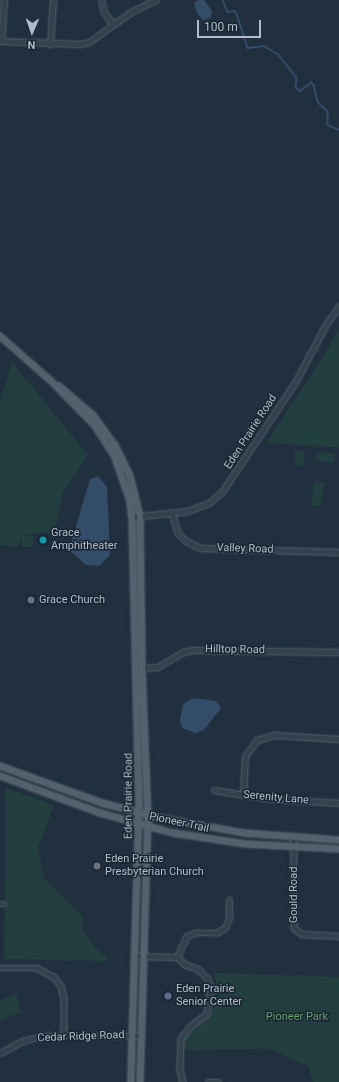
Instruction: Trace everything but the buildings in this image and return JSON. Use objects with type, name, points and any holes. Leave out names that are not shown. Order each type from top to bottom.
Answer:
[{"type":"main road","points":[[0,336],[51,381],[88,417],[109,446],[123,477],[132,517]]},
{"type":"main road","points":[[51,381],[69,392],[84,406],[109,434],[125,463],[140,516]]},
{"type":"main road","name":"Eden Prairie Road","points":[[131,1082],[139,825],[138,668],[140,516]]},
{"type":"main road","name":"Eden Prairie Road","points":[[132,517],[138,668],[148,816],[140,1082]]},
{"type":"main road","name":"Pioneer Trail","points":[[0,766],[102,803],[148,816],[224,830],[339,840]]},
{"type":"main road","name":"Pioneer Trail","points":[[0,776],[88,809],[139,825],[219,841],[339,849]]},
{"type":"street","points":[[4,0],[1,41],[70,46],[89,42],[156,0]]},
{"type":"street","points":[[50,45],[53,0]]},
{"type":"street","points":[[102,0],[104,12],[114,25]]},
{"type":"street","name":"Eden Prairie Road","points":[[132,517],[172,513],[201,507],[222,492],[296,381],[325,326],[339,306]]},
{"type":"street","name":"Valley Road","points":[[172,513],[178,533],[186,541],[201,548],[339,552]]},
{"type":"street","name":"Hilltop Road","points":[[138,668],[158,667],[183,652],[193,650],[339,652]]},
{"type":"street","points":[[243,795],[245,756],[257,740],[274,735],[339,740]]},
{"type":"street","name":"Serenity Lane","points":[[214,790],[243,795],[339,803]]},
{"type":"street","name":"Gould Road","points":[[294,837],[294,933],[339,936]]},
{"type":"street","points":[[177,957],[187,936],[194,933],[216,932],[225,928],[229,918],[229,900]]},
{"type":"street","points":[[135,956],[177,957],[204,973],[211,987],[207,1014],[190,1027],[181,1039],[180,1069],[183,1082]]},
{"type":"street","points":[[0,968],[37,968],[54,977],[62,991],[64,1035]]},
{"type":"street","name":"Cedar Ridge Road","points":[[0,1053],[33,1038],[64,1035],[141,1036]]},
{"type":"street","points":[[208,1082],[219,1082]]},
{"type":"green space","points":[[339,330],[339,447],[266,443],[315,369]]},
{"type":"green space","points":[[12,362],[88,455],[63,493],[54,535],[46,532],[25,535],[34,536],[33,547],[22,547],[22,537],[18,547],[0,545],[0,401]]},
{"type":"green space","points":[[295,451],[304,451],[304,465],[295,465]]},
{"type":"green space","points":[[317,451],[335,454],[333,463],[316,461]]},
{"type":"green space","points":[[314,481],[324,482],[321,506],[311,505]]},
{"type":"green space","points":[[6,788],[54,805],[38,848],[44,878],[83,917],[82,928],[96,949],[107,958],[105,961],[4,959]]},
{"type":"green space","name":"Pioneer Park","points":[[214,973],[339,977],[339,1082],[313,1082],[308,1066],[269,1049],[185,1050],[184,1040],[195,1026],[211,1015],[218,995]]},
{"type":"green space","points":[[16,994],[21,1012],[0,1021],[0,1000]]},
{"type":"water","points":[[199,0],[204,0],[212,11],[211,18],[203,20],[197,13],[194,3]]},
{"type":"water","points":[[98,476],[107,487],[110,555],[99,566],[86,565],[69,550],[90,479]]},
{"type":"water","points":[[194,698],[216,701],[221,708],[204,730],[195,733],[182,728],[180,720],[183,704]]},
{"type":"waterway","points":[[223,0],[228,12],[235,11],[237,14],[248,48],[264,46],[279,55],[297,78],[296,87],[300,91],[311,83],[314,85],[318,102],[328,112],[328,125],[339,130]]},
{"type":"place","name":"Grace Amphitheater","points":[[43,540]]},
{"type":"place","name":"Grace Church","points":[[31,600]]},
{"type":"place","name":"Eden Prairie Presbyterian Church","points":[[97,866]]},
{"type":"place","name":"Eden Prairie Senior Center","points":[[168,996]]}]
